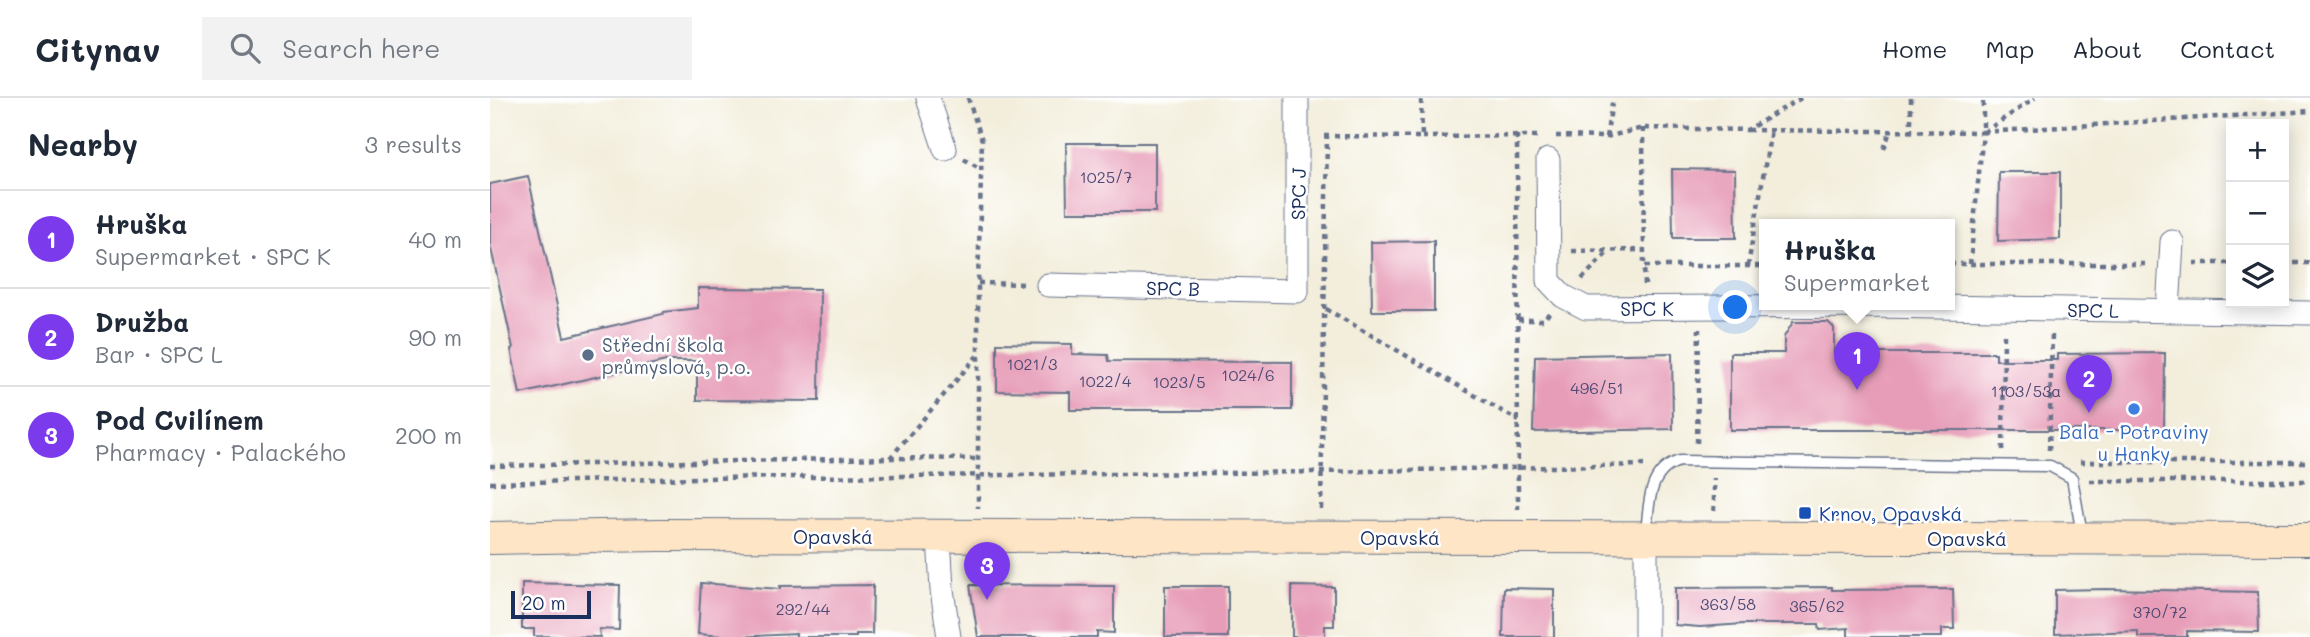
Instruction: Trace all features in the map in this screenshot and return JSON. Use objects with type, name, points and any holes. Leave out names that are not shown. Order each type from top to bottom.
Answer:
[{"type":"main road","name":"Opavská","points":[[490,538],[658,535],[2310,539]]},
{"type":"street","points":[[928,98],[945,149]]},
{"type":"street","name":"SPC J","points":[[1297,98],[1297,291]]},
{"type":"street","points":[[1548,160],[1549,281],[1563,296]]},
{"type":"street","points":[[2168,310],[2171,253]]},
{"type":"street","name":"SPC B","points":[[1048,285],[1297,291]]},
{"type":"street","name":"SPC K","points":[[1563,296],[1586,309],[1759,307]]},
{"type":"street","name":"SPC L","points":[[1955,307],[2310,313]]},
{"type":"street","points":[[939,536],[941,578],[949,637]]},
{"type":"street","points":[[1646,537],[1646,637]]},
{"type":"lane","points":[[1646,537],[1654,481],[1660,471],[1669,464],[1680,461],[2050,466],[2072,478],[2083,539]]},
{"type":"path","points":[[968,98],[982,140],[978,283],[978,516],[973,536]]},
{"type":"path","points":[[1421,98],[1422,137]]},
{"type":"path","points":[[1606,137],[1613,98]]},
{"type":"path","points":[[1747,130],[1801,98]]},
{"type":"path","points":[[1911,98],[1911,132]]},
{"type":"path","points":[[1970,264],[1983,132],[1983,98]]},
{"type":"path","points":[[1983,132],[2035,98]]},
{"type":"path","points":[[1555,136],[1606,137],[1643,128],[1983,132],[2310,111]]},
{"type":"path","points":[[1643,128],[1646,308]]},
{"type":"path","points":[[1748,266],[1771,130]]},
{"type":"path","points":[[1884,149],[1890,131]]},
{"type":"path","points":[[1517,135],[1517,537]]},
{"type":"path","points":[[1299,136],[1543,136]]},
{"type":"path","points":[[1320,537],[1327,136]]},
{"type":"path","points":[[1548,252],[1644,250]]},
{"type":"path","points":[[1563,296],[1609,251]]},
{"type":"path","points":[[1955,264],[2171,253],[2226,262]]},
{"type":"path","points":[[2289,263],[2310,263]]},
{"type":"path","points":[[1644,266],[1759,265]]},
{"type":"path","points":[[978,283],[1048,285]]},
{"type":"path","points":[[1697,451],[1699,308]]},
{"type":"path","points":[[2004,308],[2003,451],[2014,451]]},
{"type":"path","points":[[1326,309],[1519,421]]},
{"type":"path","points":[[2049,451],[2053,309]]},
{"type":"path","points":[[890,458],[978,355]]},
{"type":"path","points":[[2038,451],[2049,451],[2058,455]]},
{"type":"path","points":[[490,466],[890,458],[977,459]]},
{"type":"path","points":[[490,483],[1322,472],[1637,466],[1654,461]]},
{"type":"path","points":[[2082,471],[2077,462],[2310,462]]},
{"type":"path","points":[[2086,481],[2310,481]]},
{"type":"building","points":[[1066,143],[1155,143],[1155,212],[1067,212]]},
{"type":"building","points":[[1672,169],[1735,170],[1736,238],[1673,238]]},
{"type":"building","points":[[1999,172],[2060,172],[2060,239],[1998,241]]},
{"type":"building","points":[[528,176],[564,337],[664,312],[698,308],[698,288],[820,289],[819,401],[697,400],[697,361],[666,361],[520,394],[511,349],[513,348],[490,244],[490,184]]},
{"type":"building","points":[[1434,241],[1434,311],[1372,311],[1371,242]]},
{"type":"building","points":[[1793,322],[1828,322],[1834,328],[1834,353],[1996,353],[1996,360],[2057,360],[2057,354],[2165,353],[2164,430],[1730,430],[1730,353],[1784,353],[1784,337]]},
{"type":"building","points":[[997,343],[1072,344],[1072,354],[1108,355],[1109,361],[1292,362],[1292,410],[1070,410],[1070,392],[997,391]]},
{"type":"building","points":[[1672,353],[1673,429],[1533,432],[1535,356]]},
{"type":"building","points":[[522,583],[620,585],[619,630],[599,629],[600,637],[534,636],[534,629],[522,629]]},
{"type":"building","points":[[701,583],[780,589],[780,586],[873,585],[872,634],[856,634],[856,637],[796,637],[796,634],[734,637],[698,634]]},
{"type":"building","points":[[970,585],[1114,586],[1114,633],[1097,632],[1097,637],[978,637]]},
{"type":"building","points":[[1165,586],[1228,586],[1228,637],[1165,637]]},
{"type":"building","points":[[1292,586],[1334,587],[1334,626],[1325,626],[1325,637],[1292,637]]},
{"type":"building","points":[[1832,587],[1832,590],[1953,589],[1954,629],[1942,629],[1942,637],[1848,637],[1848,628],[1820,630],[1819,624],[1700,627],[1675,625],[1675,588]]},
{"type":"building","points":[[1504,588],[1554,589],[1554,637],[1503,637]]},
{"type":"building","points":[[2055,590],[2258,592],[2259,632],[2187,631],[2187,637],[2138,637],[2138,631],[2055,634]]},
{"type":"place","name":"Střední škola průmyslová, p.o.","points":[[588,355]]},
{"type":"place","name":"Hruška","points":[[1857,390]]},
{"type":"place","name":"Bala - Potraviny u Hanky","points":[[2134,409]]},
{"type":"place","name":"Družba","points":[[2089,413]]},
{"type":"place","name":"Krnov, Opavská","points":[[1805,513]]},
{"type":"place","name":"Pod Cvilínem","points":[[987,600]]}]
